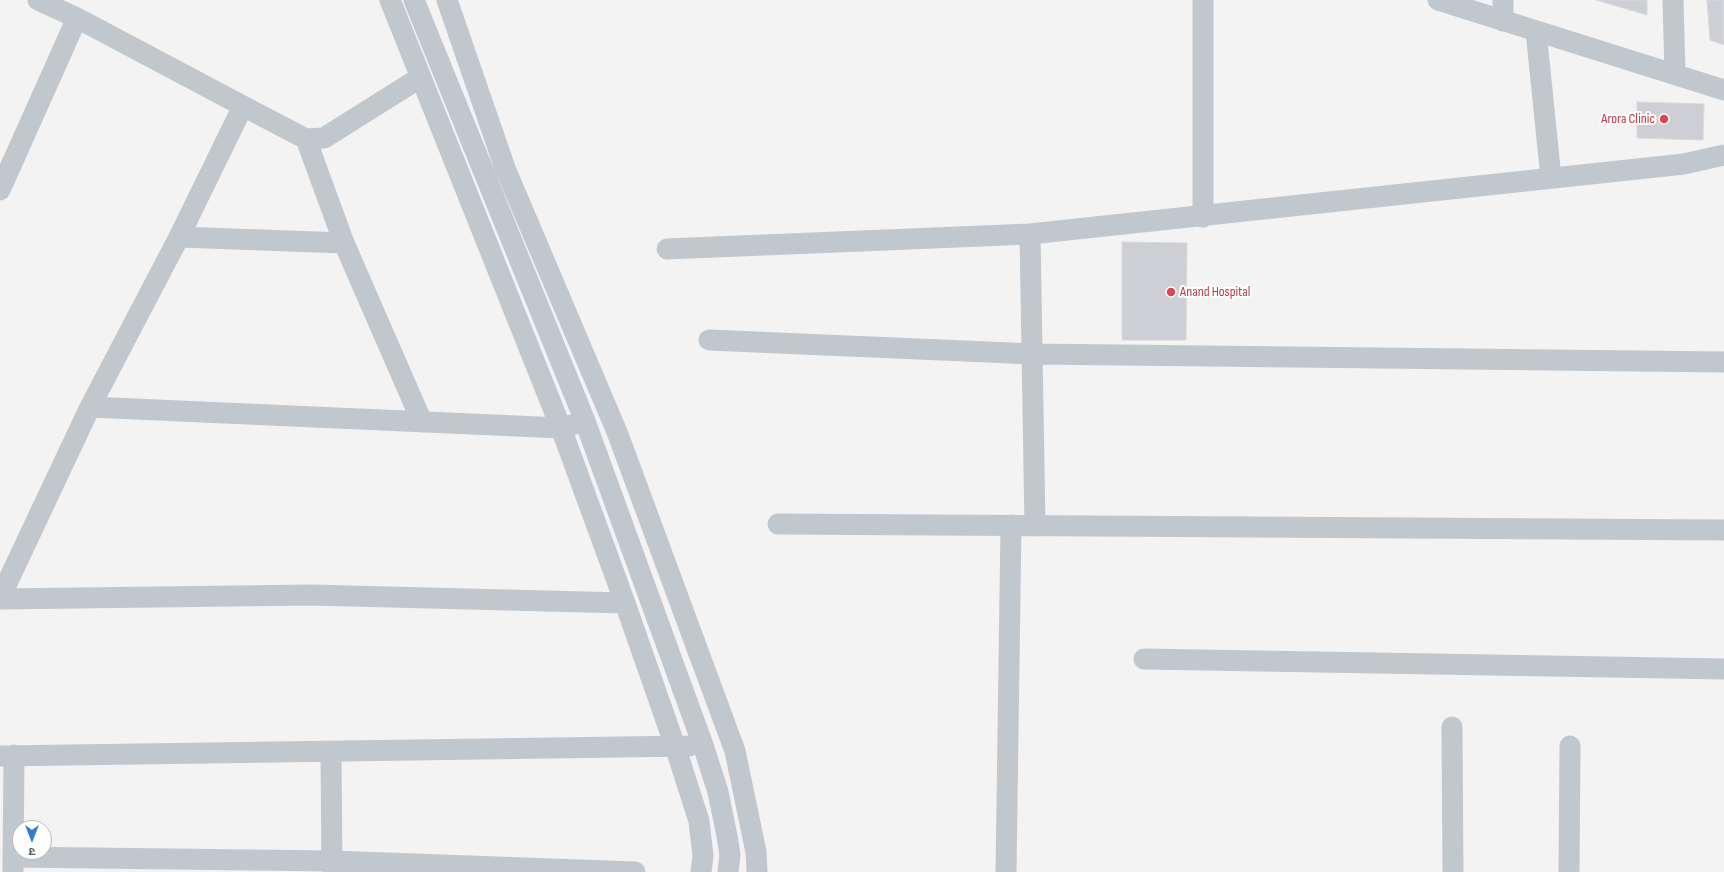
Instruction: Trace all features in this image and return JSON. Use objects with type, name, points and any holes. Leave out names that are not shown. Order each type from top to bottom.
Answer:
[{"type":"street","points":[[38,0],[77,18],[306,139],[324,138],[340,130],[421,77]]},
{"type":"street","points":[[390,0],[561,428],[625,603],[675,746],[699,821],[702,864],[757,866],[735,751],[617,432],[505,168],[447,0]]},
{"type":"street","points":[[414,0],[585,421],[703,745],[718,792],[729,864]]},
{"type":"street","points":[[1203,0],[1203,217]]},
{"type":"street","points":[[1438,0],[1724,90]]},
{"type":"street","points":[[1503,0],[1503,21]]},
{"type":"street","points":[[1673,0],[1675,74]]},
{"type":"street","points":[[0,190],[77,18]]},
{"type":"street","points":[[1536,31],[1551,178]]},
{"type":"street","points":[[429,97],[451,91],[478,89]]},
{"type":"street","points":[[243,106],[179,237],[90,407],[0,598],[311,595],[625,603]]},
{"type":"street","points":[[306,139],[344,243],[422,422]]},
{"type":"street","points":[[667,249],[1030,234],[1203,217],[1684,164],[1724,155]]},
{"type":"street","points":[[1030,234],[1034,354],[1035,526]]},
{"type":"street","points":[[179,237],[344,243]]},
{"type":"street","points":[[709,340],[1034,354],[1724,362]]},
{"type":"street","points":[[90,407],[561,428],[585,421]]},
{"type":"street","points":[[778,524],[1724,530]]},
{"type":"street","points":[[1006,872],[1011,525]]},
{"type":"street","points":[[1144,659],[1724,669]]},
{"type":"street","points":[[1452,728],[1452,872]]},
{"type":"street","points":[[635,872],[332,867],[13,865],[7,756],[703,745]]},
{"type":"street","points":[[1569,872],[1570,746]]},
{"type":"street","points":[[330,752],[332,867]]},
{"type":"building","points":[[1596,0],[1647,0],[1647,15]]},
{"type":"building","points":[[1707,0],[1724,0],[1724,45],[1710,40]]},
{"type":"building","points":[[1637,102],[1704,104],[1703,140],[1637,138]]},
{"type":"building","points":[[1122,242],[1187,243],[1186,340],[1122,340]]},
{"type":"place","name":"Arora Clinic","points":[[1664,119]]},
{"type":"place","name":"Anand Hospital","points":[[1171,292]]}]
